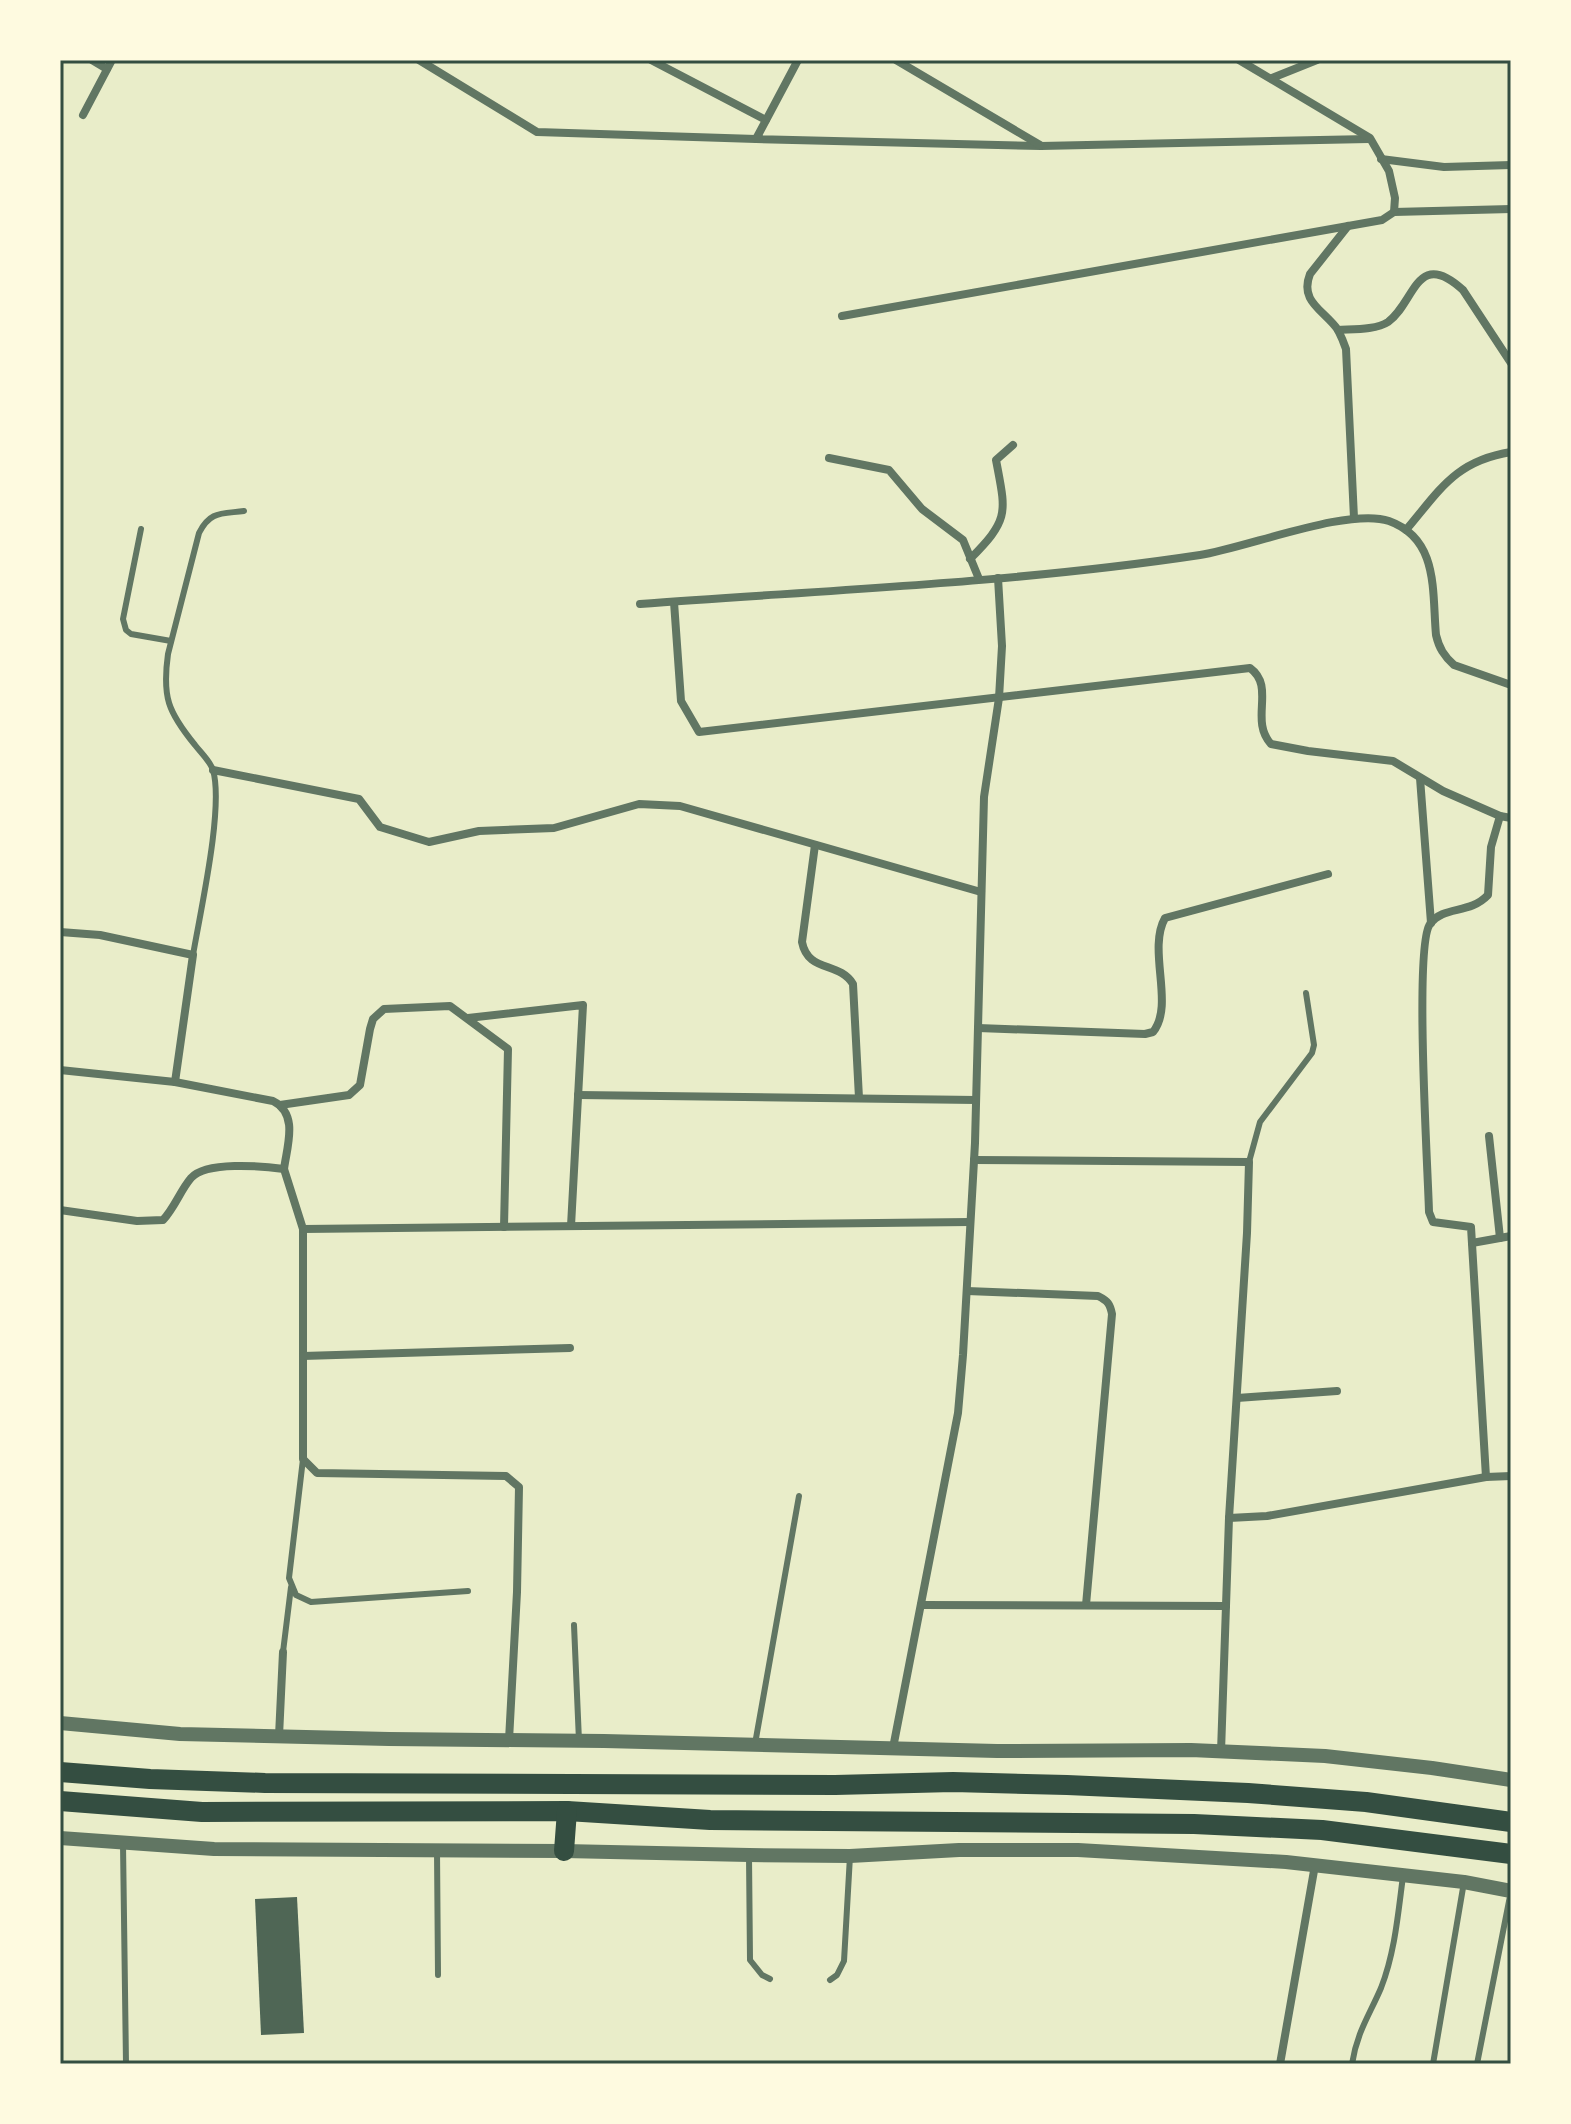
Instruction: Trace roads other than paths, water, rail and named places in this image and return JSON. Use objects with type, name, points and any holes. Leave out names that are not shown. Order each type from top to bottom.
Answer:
[{"type":"highway","points":[[60,1772],[150,1779],[295,1783],[835,1785],[953,1782],[1067,1785],[1366,1802],[1511,1822]]},
{"type":"highway","points":[[60,1801],[202,1812],[567,1811],[710,1820],[1226,1826],[1322,1830],[1511,1854]]},
{"type":"highway","points":[[564,1851],[567,1811]]},
{"type":"street","points":[[83,115],[110,64],[92,60]]},
{"type":"street","points":[[419,60],[537,132],[1041,146],[1370,138]]},
{"type":"street","points":[[651,60],[766,120]]},
{"type":"street","points":[[756,139],[798,60]]},
{"type":"street","points":[[896,60],[1041,146]]},
{"type":"street","points":[[1239,60],[1370,138],[1394,188],[1394,212]]},
{"type":"street","points":[[1272,78],[1317,60]]},
{"type":"street","points":[[1381,159],[1444,167],[1511,165]]},
{"type":"street","points":[[842,316],[1382,220],[1394,212],[1511,209]]},
{"type":"street","points":[[1349,225],[1310,274],[1307,294],[1313,305],[1338,330],[1346,349],[1354,518]]},
{"type":"street","points":[[1338,330],[1383,325],[1392,320],[1417,281],[1425,276],[1439,276],[1453,280],[1463,290],[1511,363]]},
{"type":"street","points":[[970,559],[996,534],[1005,505],[996,460],[1013,445]]},
{"type":"street","points":[[1406,530],[1450,478],[1480,458],[1511,452]]},
{"type":"street","points":[[829,458],[889,470],[922,509],[963,540],[979,579]]},
{"type":"street","points":[[640,604],[998,578],[1152,562],[1207,554],[1354,518],[1372,517],[1406,530],[1418,539],[1428,556],[1436,635],[1442,652],[1454,665],[1511,685]]},
{"type":"street","points":[[893,1748],[958,1413],[974,1160],[984,797],[999,698],[1002,646],[998,578]]},
{"type":"street","points":[[674,602],[681,701],[699,732],[1250,668],[1255,671],[1262,686],[1260,728],[1271,744],[1393,761],[1420,778],[1500,816],[1511,818]]},
{"type":"street","points":[[213,770],[359,799],[380,827],[429,842],[479,831],[554,828],[639,804],[680,806],[981,892]]},
{"type":"street","points":[[1420,778],[1431,923]]},
{"type":"street","points":[[1486,1477],[1471,1227],[1433,1222],[1429,1212],[1423,1002],[1425,933],[1431,923],[1444,913],[1470,909],[1488,895],[1491,847],[1500,816]]},
{"type":"street","points":[[815,845],[802,942],[805,955],[810,960],[843,973],[853,984],[859,1098]]},
{"type":"street","points":[[978,1028],[1153,1032],[1161,1017],[1159,937],[1165,918],[1328,874]]},
{"type":"street","points":[[60,932],[100,935],[193,955],[175,1082]]},
{"type":"street","points":[[467,1018],[583,1005],[571,1226]]},
{"type":"street","points":[[60,1070],[175,1082],[280,1105],[349,1095],[360,1085],[370,1029],[377,1014],[384,1009],[450,1006],[508,1049],[504,1227]]},
{"type":"street","points":[[578,1095],[976,1100]]},
{"type":"street","points":[[280,1105],[288,1118],[290,1131],[284,1169],[303,1229],[303,1459],[317,1473],[506,1476],[519,1487],[509,1740]]},
{"type":"street","points":[[1489,1136],[1500,1238]]},
{"type":"street","points":[[974,1160],[1249,1162],[1229,1518],[1221,1752]]},
{"type":"street","points":[[60,1210],[137,1221],[163,1220],[198,1171],[255,1166],[284,1169]]},
{"type":"street","points":[[303,1229],[970,1222]]},
{"type":"street","points":[[1472,1243],[1511,1236]]},
{"type":"street","points":[[967,1291],[1098,1296],[1110,1305],[1112,1314],[1086,1605]]},
{"type":"street","points":[[303,1356],[570,1348]]},
{"type":"street","points":[[1237,1398],[1337,1391]]},
{"type":"street","points":[[1229,1518],[1267,1516],[1486,1477],[1511,1476]]},
{"type":"street","points":[[921,1605],[1226,1606]]},
{"type":"street","points":[[279,1736],[283,1652]]},
{"type":"street","points":[[60,1723],[180,1734],[1325,1756],[1511,1780]]},
{"type":"street","points":[[60,1838],[214,1849],[850,1856],[959,1850],[1078,1850],[1315,1865],[1464,1882],[1511,1891]]},
{"type":"street","points":[[1280,2064],[1315,1865]]},
{"type":"lane","points":[[193,955],[213,835],[215,788],[213,770],[175,721],[167,697],[165,672],[199,533],[212,515],[244,511]]},
{"type":"lane","points":[[141,529],[124,625],[131,634],[171,641]]},
{"type":"lane","points":[[1249,1162],[1260,1122],[1312,1053],[1314,1045],[1306,993]]},
{"type":"lane","points":[[303,1459],[289,1578],[296,1595],[311,1602],[468,1591]]},
{"type":"lane","points":[[755,1745],[799,1496]]},
{"type":"lane","points":[[283,1652],[291,1587]]},
{"type":"lane","points":[[574,1625],[579,1741]]},
{"type":"lane","points":[[123,1844],[126,2064]]},
{"type":"lane","points":[[437,1850],[438,1975]]},
{"type":"lane","points":[[749,1855],[750,1960],[758,1972],[770,1979]]},
{"type":"lane","points":[[830,1980],[841,1970],[844,1961],[850,1856]]},
{"type":"lane","points":[[1352,2064],[1358,2033],[1381,1988],[1392,1954],[1403,1875]]},
{"type":"lane","points":[[1433,2064],[1464,1882]]},
{"type":"lane","points":[[1477,2064],[1511,1891]]}]
